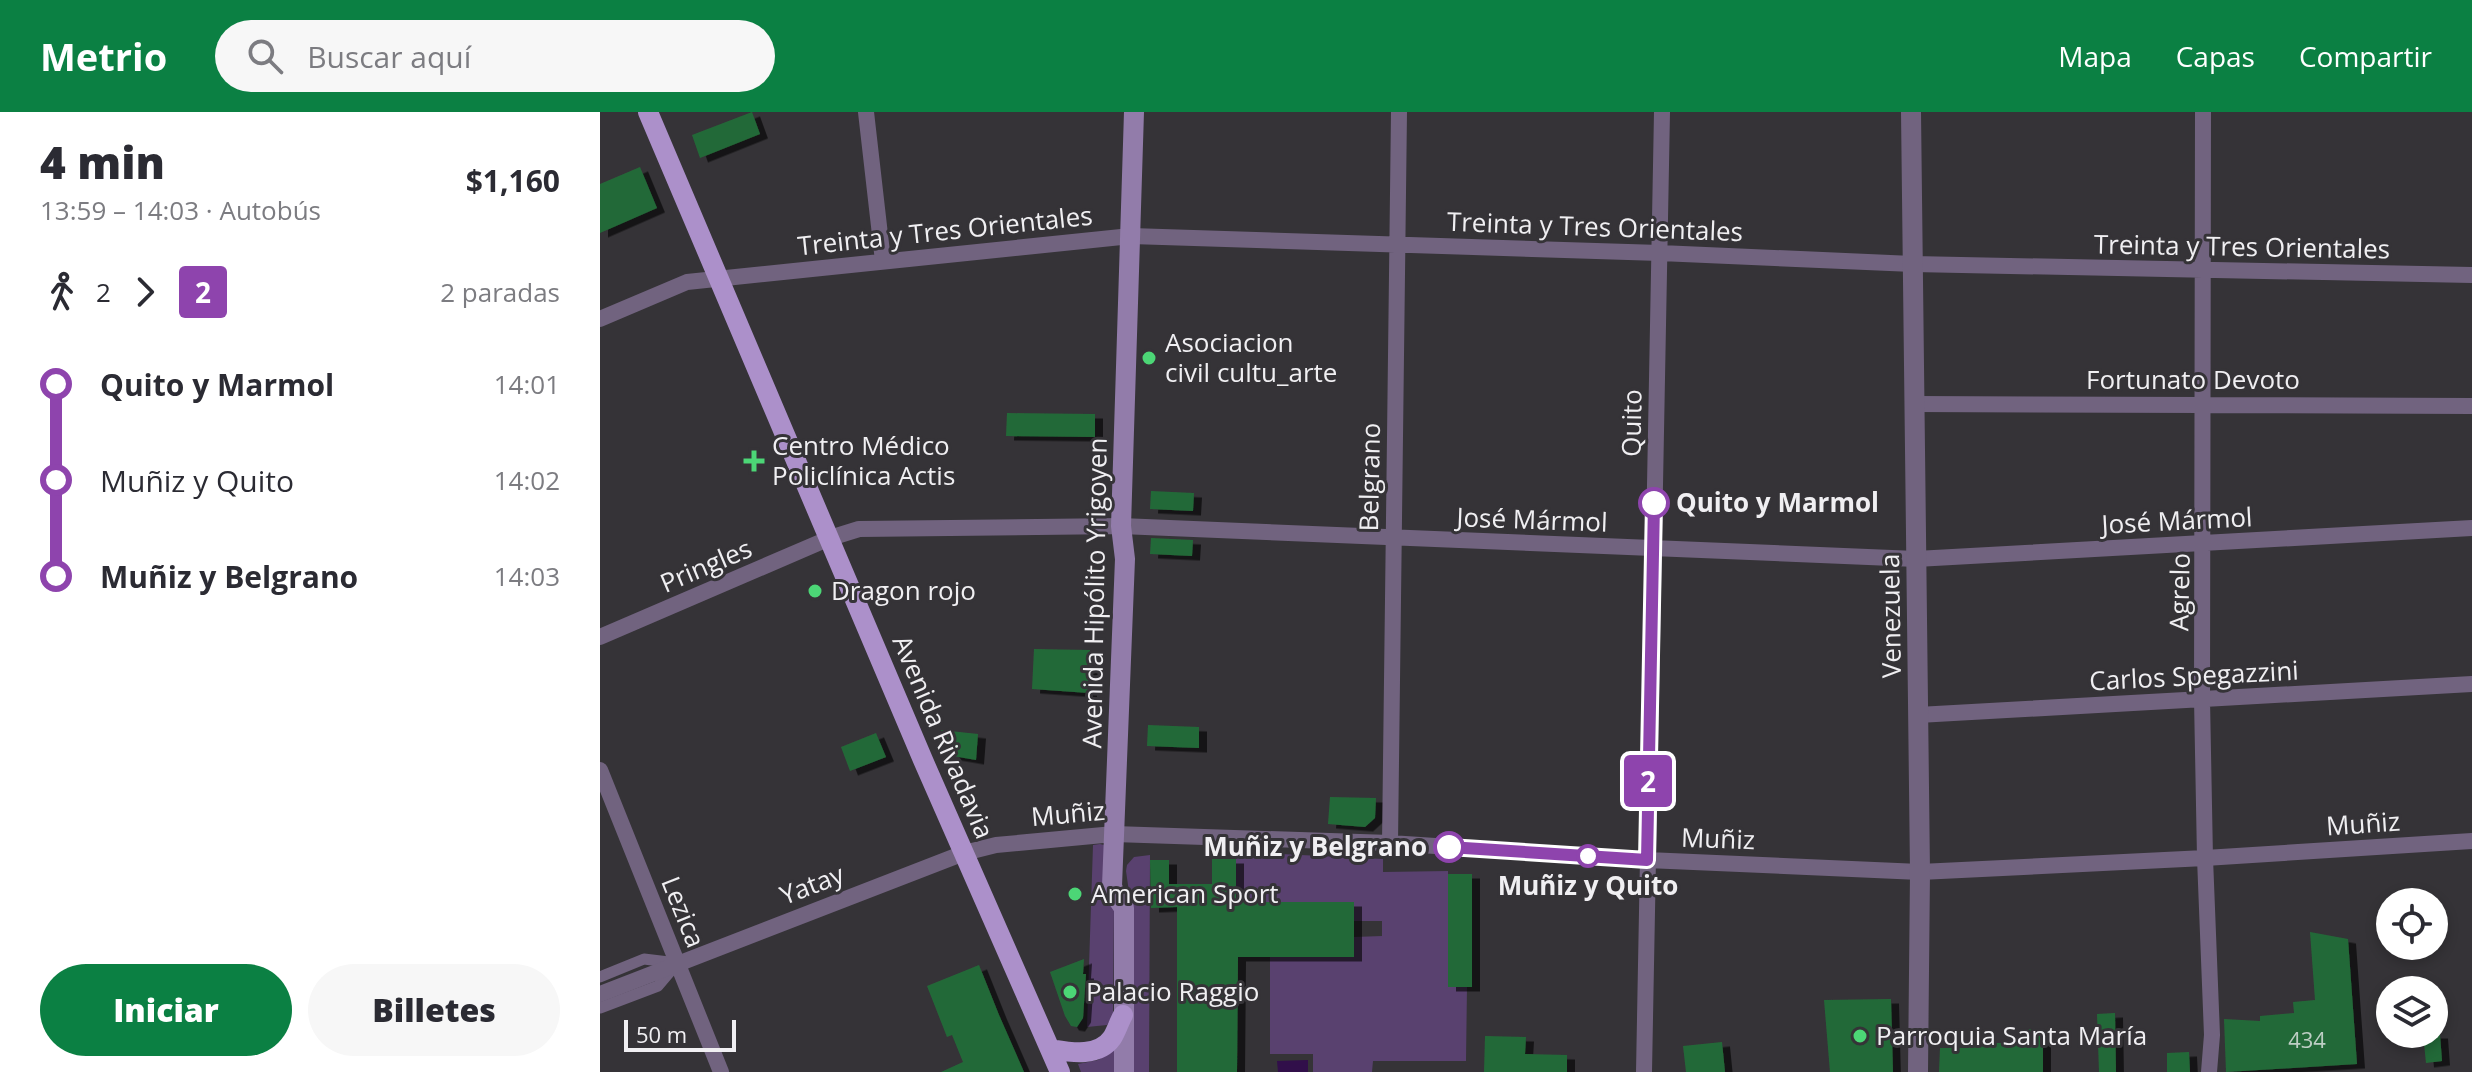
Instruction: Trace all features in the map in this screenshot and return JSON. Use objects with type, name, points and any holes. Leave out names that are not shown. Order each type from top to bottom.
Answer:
[{"type":"main road","name":"Avenida Rivadavia","points":[[648,112],[1060,1072]]},
{"type":"main road","name":"Avenida Hipólito Yrigoyen","points":[[1124,1072],[1124,908],[1113,891],[1125,559],[1121,526],[1134,112]]},
{"type":"main road","points":[[1050,1049],[1079,1053],[1096,1050],[1112,1038],[1123,1015]]},
{"type":"street","points":[[866,112],[883,261]]},
{"type":"street","name":"Belgrano","points":[[1390,843],[1399,112]]},
{"type":"street","name":"Quito","points":[[1644,1072],[1662,112]]},
{"type":"street","name":"Venezuela","points":[[1911,112],[1920,872],[1918,1072]]},
{"type":"street","name":"Agrelo","points":[[2203,112],[2202,699],[2212,1035],[2209,1072]]},
{"type":"street","name":"Treinta y Tres Orientales","points":[[600,319],[687,282],[1131,236],[1913,264],[2472,275]]},
{"type":"street","name":"Fortunato Devoto","points":[[1914,404],[2472,406]]},
{"type":"street","name":"José Mármol","points":[[830,538],[859,529],[1121,526],[1916,559],[2472,528]]},
{"type":"street","name":"Pringles","points":[[600,637],[830,538]]},
{"type":"street","name":"Carlos Spegazzini","points":[[1918,715],[2472,684]]},
{"type":"street","name":"Lezica","points":[[600,770],[721,1072]]},
{"type":"street","name":"Muñiz","points":[[964,853],[996,845],[1114,834],[1390,843],[1647,860],[1920,872],[2472,841]]},
{"type":"street","name":"Yatay","points":[[600,994],[964,853]]},
{"type":"street","name":"Yatay","points":[[600,977],[644,959],[678,963]]},
{"type":"street","name":"Yatay","points":[[600,1008],[658,986],[678,963]]},
{"type":"shaded area","points":[[1093,845],[1104,845],[1114,910],[1113,1016],[1107,1025],[1087,1027]]},
{"type":"shaded area","points":[[1236,852],[1383,859],[1383,872],[1448,871],[1448,986],[1467,987],[1466,1061],[1373,1061],[1372,1072],[1313,1072],[1313,1054],[1270,1054],[1270,957],[1354,937],[1382,936],[1382,921],[1354,921],[1225,902],[1236,889]]},
{"type":"shaded area","points":[[1150,855],[1149,1072],[1131,1072],[1131,906],[1126,871],[1134,857]]},
{"type":"shaded area","points":[[1118,1047],[1118,1072],[1081,1072],[1078,1064],[1098,1060]]},
{"type":"shaded area","points":[[1308,1060],[1308,1072],[1278,1072],[1277,1061]]},
{"type":"building","points":[[752,112],[760,134],[700,158],[692,135]]},
{"type":"building","points":[[640,167],[657,208],[600,233],[600,184]]},
{"type":"building","points":[[1007,413],[1095,414],[1095,437],[1006,436]]},
{"type":"building","points":[[1151,491],[1194,493],[1193,511],[1150,509]]},
{"type":"building","points":[[1151,538],[1193,540],[1192,556],[1150,554]]},
{"type":"building","points":[[1034,649],[1090,650],[1089,693],[1032,689]]},
{"type":"building","points":[[1148,725],[1199,727],[1199,748],[1147,746]]},
{"type":"building","points":[[941,730],[978,734],[976,760],[953,756]]},
{"type":"building","points":[[876,733],[886,757],[850,771],[841,747]]},
{"type":"building","points":[[1330,797],[1376,798],[1375,818],[1365,827],[1328,824]]},
{"type":"building","points":[[1212,859],[1236,859],[1236,902],[1354,902],[1354,957],[1238,957],[1237,1072],[1177,1072],[1177,907],[1151,908],[1150,860],[1169,860],[1169,884],[1212,884]]},
{"type":"building","points":[[1448,874],[1472,874],[1472,987],[1448,987]]},
{"type":"building","points":[[2310,932],[2348,939],[2357,1064],[2226,1072],[2224,1019],[2260,1021],[2260,1016],[2294,1013],[2293,1002],[2315,1000]]},
{"type":"building","name":"Palacio Raggio","points":[[1084,959],[1083,1018],[1077,1027],[1071,1026],[1065,1016],[1050,972]]},
{"type":"building","points":[[979,965],[1024,1072],[941,1072],[963,1062],[952,1035],[947,1037],[927,986]]},
{"type":"building","name":"Parroquia Santa María","points":[[1891,999],[1893,1072],[1830,1072],[1824,1000]]},
{"type":"building","points":[[2115,1013],[2116,1072],[2099,1072],[2097,1014]]},
{"type":"building","points":[[2026,1029],[2043,1030],[2043,1072],[1939,1072],[1940,1048],[1969,1048],[1969,1043],[2026,1043]]},
{"type":"building","points":[[1485,1036],[1526,1037],[1525,1054],[1567,1055],[1567,1072],[1484,1072]]},
{"type":"building","points":[[1722,1042],[1725,1072],[1686,1072],[1683,1046]]},
{"type":"building","points":[[2424,1048],[2441,1048],[2442,1061],[2426,1063]]},
{"type":"building","points":[[2189,1052],[2190,1072],[2167,1072],[2167,1053]]},
{"type":"bus line","name":"2","points":[[1449,847],[1647,860],[1654,503]]},
{"type":"place","name":"Asociacion civil cultu_arte","points":[[1149,358]]},
{"type":"place","name":"Centro Médico Policlínica Actis","points":[[754,461]]},
{"type":"place","name":"Quito y Marmol","points":[[1654,503]]},
{"type":"place","name":"Dragon rojo","points":[[815,591]]},
{"type":"place","name":"Muñiz y Belgrano","points":[[1449,847]]},
{"type":"place","name":"Muñiz y Quito","points":[[1588,856]]},
{"type":"place","name":"American Sport","points":[[1075,894]]},
{"type":"place","name":"Palacio Raggio","points":[[1070,992]]},
{"type":"place","name":"Parroquia Santa María","points":[[1860,1036]]}]
